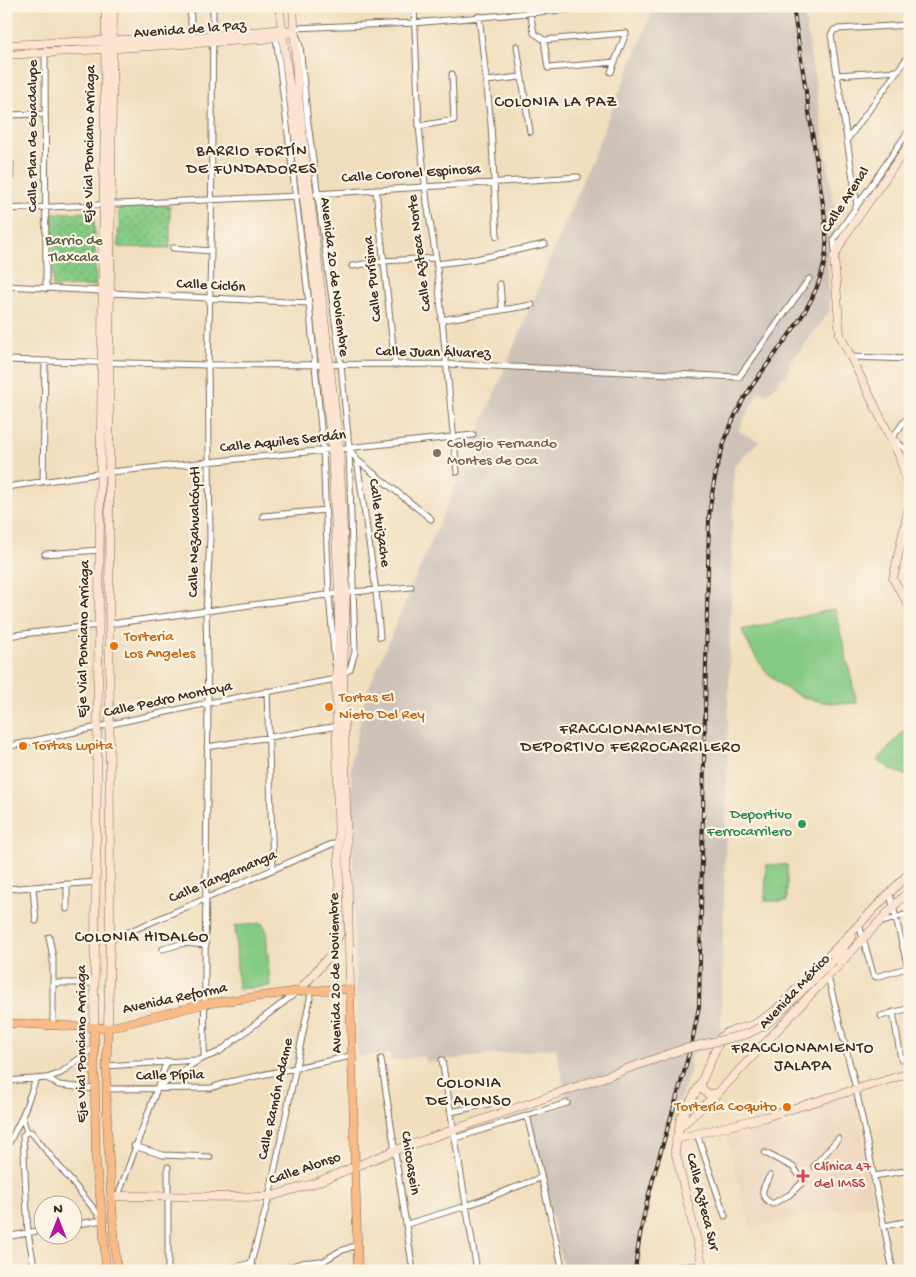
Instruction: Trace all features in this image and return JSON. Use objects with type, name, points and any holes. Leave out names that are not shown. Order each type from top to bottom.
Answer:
[{"type":"main road","name":"Eje Vial Ponciano Arriaga","points":[[106,6],[109,45],[112,204],[109,363],[110,940],[106,1089],[107,1165],[115,1197],[117,1271]]},
{"type":"main road","name":"Eje Vial Ponciano Arriaga","points":[[106,1271],[103,1220],[96,1165],[93,1048],[101,473],[101,290],[109,45],[113,6]]},
{"type":"main road","points":[[279,6],[281,34],[295,62]]},
{"type":"main road","points":[[281,34],[294,28],[292,6]]},
{"type":"main road","name":"Avenida 20 de Noviembre","points":[[294,28],[306,195]]},
{"type":"main road","name":"Avenida de la Paz","points":[[10,44],[109,45],[212,40],[281,34]]},
{"type":"main road","name":"Avenida 20 de Noviembre","points":[[281,34],[306,195],[336,448],[342,593],[340,677],[343,840],[350,989],[358,1271]]},
{"type":"main road","name":"Avenida de la Paz","points":[[10,55],[192,37],[212,40]]},
{"type":"main road","points":[[10,44],[10,55]]},
{"type":"main road","points":[[278,56],[284,45]]},
{"type":"main road","name":"Calle Arenal","points":[[835,252],[910,143]]},
{"type":"main road","points":[[835,252],[838,325],[843,344],[892,438],[899,454],[910,492]]},
{"type":"main road","points":[[908,601],[893,578],[906,543],[910,506]]},
{"type":"main road","name":"Avenida 20 de Noviembre","points":[[340,677],[337,669],[342,593]]},
{"type":"main road","name":"Avenida 20 de Noviembre","points":[[299,991],[331,954],[337,941],[341,924],[343,840]]},
{"type":"main road","name":"Avenida México","points":[[676,1139],[681,1118],[701,1083],[721,1037],[728,1032],[755,1024],[776,1010],[910,872]]},
{"type":"main road","name":"Avenida México","points":[[680,1127],[718,1093],[828,977],[874,925],[910,889]]},
{"type":"main road","name":"Avenida México","points":[[499,1115],[680,1050],[747,1034],[761,1028],[834,960],[845,948],[860,924]]},
{"type":"main road","name":"Avenida México","points":[[845,948],[864,937]]},
{"type":"main road","name":"Avenida Reforma","points":[[6,1023],[108,1028],[204,1004],[299,991],[350,989]]},
{"type":"main road","points":[[676,1139],[765,1116],[910,1073]]},
{"type":"main road","points":[[701,1083],[702,1090],[708,1094],[718,1093]]},
{"type":"main road","name":"Calle Alonso","points":[[115,1197],[269,1197],[315,1182],[396,1150],[499,1115]]},
{"type":"main road","name":"Calle Azteca Sur","points":[[676,1139],[675,1150],[704,1268]]},
{"type":"street","points":[[190,6],[192,37]]},
{"type":"street","name":"Calle Nezahualcóyotl","points":[[201,1059],[206,945],[208,703],[206,612],[210,538],[208,365],[212,251],[213,6]]},
{"type":"street","name":"Calle Azteca Norte","points":[[414,6],[413,22],[419,126],[425,186],[436,261],[457,472]]},
{"type":"street","points":[[294,28],[413,22],[608,6]]},
{"type":"street","points":[[530,12],[534,33],[544,40],[626,33],[611,72]]},
{"type":"street","points":[[479,16],[491,124],[497,236]]},
{"type":"street","points":[[857,205],[831,35],[834,30],[910,25]]},
{"type":"street","name":"Avenida 20 de Noviembre","points":[[294,28],[300,46],[309,303],[323,449],[329,595],[333,651],[337,669]]},
{"type":"street","name":"Avenida 20 de Noviembre","points":[[281,34],[278,56],[341,365],[349,447],[355,592],[355,652],[350,669],[340,677]]},
{"type":"street","points":[[544,40],[548,68],[615,62]]},
{"type":"street","name":"Calle Plan de Guadalupe","points":[[44,44],[46,289]]},
{"type":"street","points":[[517,46],[520,78],[530,132]]},
{"type":"street","points":[[847,140],[910,54]]},
{"type":"street","points":[[837,75],[898,71]]},
{"type":"street","points":[[419,126],[454,120],[452,74]]},
{"type":"street","points":[[486,81],[520,78]]},
{"type":"street","points":[[6,116],[45,114]]},
{"type":"street","name":"Calle Arenal","points":[[835,252],[834,240],[910,129]]},
{"type":"street","points":[[8,209],[11,164]]},
{"type":"street","name":"Calle Coronel Espinosa","points":[[8,209],[103,204],[211,202],[493,181],[578,177]]},
{"type":"street","name":"Calle Purísima","points":[[376,190],[395,365]]},
{"type":"street","points":[[352,266],[383,261],[476,259],[545,244]]},
{"type":"street","points":[[173,248],[212,251]]},
{"type":"street","name":"Calle Juan Álvarez","points":[[6,360],[208,365],[447,364],[739,376],[809,279]]},
{"type":"street","points":[[500,284],[502,310]]},
{"type":"street","points":[[6,286],[101,290]]},
{"type":"street","name":"Calle Ciclón","points":[[111,293],[309,303]]},
{"type":"street","points":[[441,320],[532,305]]},
{"type":"street","points":[[851,357],[910,359]]},
{"type":"street","points":[[43,482],[45,361]]},
{"type":"street","points":[[910,414],[892,438],[910,453]]},
{"type":"street","name":"Calle Aquiles Serdán","points":[[6,487],[101,473],[473,435]]},
{"type":"street","points":[[349,447],[357,460],[431,519]]},
{"type":"street","name":"Calle Huizache","points":[[357,460],[376,591],[380,636]]},
{"type":"street","points":[[263,516],[326,510]]},
{"type":"street","points":[[45,554],[100,550]]},
{"type":"street","points":[[109,624],[342,593],[411,587]]},
{"type":"street","points":[[6,636],[99,625]]},
{"type":"street","name":"Calle Pedro Montoya","points":[[6,747],[208,703],[340,677]]},
{"type":"street","points":[[268,691],[274,868]]},
{"type":"street","points":[[207,747],[341,725]]},
{"type":"street","name":"Calle Tangamanga","points":[[110,940],[206,897],[343,840]]},
{"type":"street","points":[[6,889],[96,882]]},
{"type":"street","points":[[67,884],[67,909]]},
{"type":"street","points":[[33,888],[36,921]]},
{"type":"street","points":[[860,924],[873,974],[876,977],[909,968],[890,894]]},
{"type":"street","points":[[874,925],[910,913]]},
{"type":"street","points":[[49,937],[54,957],[53,1026]]},
{"type":"street","points":[[163,949],[184,942],[206,945]]},
{"type":"street","points":[[828,977],[856,1089],[893,1271]]},
{"type":"street","points":[[53,983],[95,983]]},
{"type":"street","name":"Calle Ramón Adame","points":[[251,1263],[269,1197],[294,1068],[312,990]]},
{"type":"street","points":[[156,1089],[201,1059],[219,1052],[299,991]]},
{"type":"street","points":[[881,1016],[910,1008]]},
{"type":"street","points":[[893,1012],[901,1059]]},
{"type":"street","points":[[6,1081],[47,1078],[61,1073],[93,1048]]},
{"type":"street","name":"Calle Pípila","points":[[106,1089],[211,1088],[229,1082],[351,1056]]},
{"type":"street","points":[[106,1066],[201,1059]]},
{"type":"street","name":"Chicoasein","points":[[382,1059],[413,1271]]},
{"type":"street","points":[[442,1060],[477,1271]]},
{"type":"street","points":[[115,1197],[167,1061]]},
{"type":"street","points":[[47,1078],[59,1085],[94,1089]]},
{"type":"street","points":[[6,1146],[22,1116],[36,1079]]},
{"type":"street","points":[[456,1138],[568,1103]]},
{"type":"street","points":[[451,1112],[488,1104]]},
{"type":"street","points":[[527,1115],[563,1271]]},
{"type":"street","points":[[22,1116],[27,1132]]},
{"type":"street","points":[[27,1132],[31,1132],[103,1220]]},
{"type":"street","points":[[27,1132],[23,1135],[28,1232],[35,1271]]},
{"type":"street","points":[[697,1134],[725,1216]]},
{"type":"street","points":[[814,1166],[838,1139]]},
{"type":"street","points":[[134,1146],[163,1155],[210,1157]]},
{"type":"street","points":[[765,1153],[793,1167],[804,1181],[789,1195],[772,1204],[763,1197],[762,1193],[762,1187],[770,1176]]},
{"type":"street","points":[[168,1167],[168,1271]]},
{"type":"street","points":[[874,1176],[910,1170]]},
{"type":"street","points":[[407,1224],[466,1206],[540,1178]]},
{"type":"street","points":[[82,1223],[103,1220]]},
{"type":"street","points":[[884,1226],[910,1221]]},
{"type":"street","points":[[6,1237],[32,1231]]},
{"type":"street","points":[[308,1271],[323,1260],[357,1244]]},
{"type":"street","points":[[278,1271],[301,1263],[323,1260]]},
{"type":"street","points":[[222,1271],[251,1263],[255,1271]]},
{"type":"street","points":[[652,1269],[704,1268]]},
{"type":"shaded area","points":[[655,6],[803,6],[837,224],[827,256],[830,311],[792,361],[787,375],[781,378],[768,394],[759,391],[738,431],[759,441],[734,466],[721,1031],[692,1054],[688,1063],[692,1065],[659,1158],[649,1200],[640,1246],[640,1271],[564,1271],[529,1117],[568,1106],[556,1048],[427,1062],[424,1056],[391,1061],[390,1054],[357,1056],[351,762],[367,692],[504,371]]},
{"type":"shaded area","name":"Clínica 47 del IMSS","points":[[849,1094],[849,1096],[854,1095],[874,1204],[750,1227],[725,1129],[776,1113],[781,1127],[796,1123],[796,1115],[806,1108]]},
{"type":"green space","points":[[119,205],[170,206],[170,248],[118,247]]},
{"type":"green space","name":"Barrio de Tlaxcala","points":[[94,212],[96,286],[53,287],[52,213]]},
{"type":"green space","points":[[835,609],[857,703],[817,701],[786,689],[761,665],[742,630]]},
{"type":"green space","points":[[910,724],[910,777],[892,770],[878,760]]},
{"type":"green space","points":[[766,865],[787,865],[787,901],[765,901]]},
{"type":"green space","points":[[262,923],[266,929],[270,986],[238,989],[235,926]]},
{"type":"railway","points":[[635,1271],[647,1203],[684,1072],[699,1006],[709,517],[713,488],[723,445],[734,418],[751,387],[788,337],[810,302],[818,284],[826,251],[824,211],[793,6]]},
{"type":"place","name":"Colegio Fernando Montes de Oca","points":[[437,453]]},
{"type":"place","name":"Torteria Los Angeles","points":[[114,646]]},
{"type":"place","name":"Tortas El Nieto Del Rey","points":[[329,707]]},
{"type":"place","name":"Tortas Lupita","points":[[23,746]]},
{"type":"place","name":"Deportivo Ferrocarrilero","points":[[802,824]]},
{"type":"place","name":"Tortería Coquito","points":[[787,1107]]},
{"type":"place","name":"Clínica 47 del IMSS","points":[[803,1176]]},
{"type":"district","name":"COLONIA LA PAZ","points":[[556,103]]},
{"type":"district","name":"BARRIO FORTÍN DE FUNDADORES","points":[[252,161]]},
{"type":"district","name":"FRACCIONAMIENTO DEPORTIVO FERROCARRILERO","points":[[631,739]]},
{"type":"district","name":"COLONIA HIDALGO","points":[[142,938]]},
{"type":"district","name":"FRACCIONAMIENTO JALAPA","points":[[803,1058]]},
{"type":"district","name":"COLONIA DE ALONSO","points":[[469,1093]]}]
